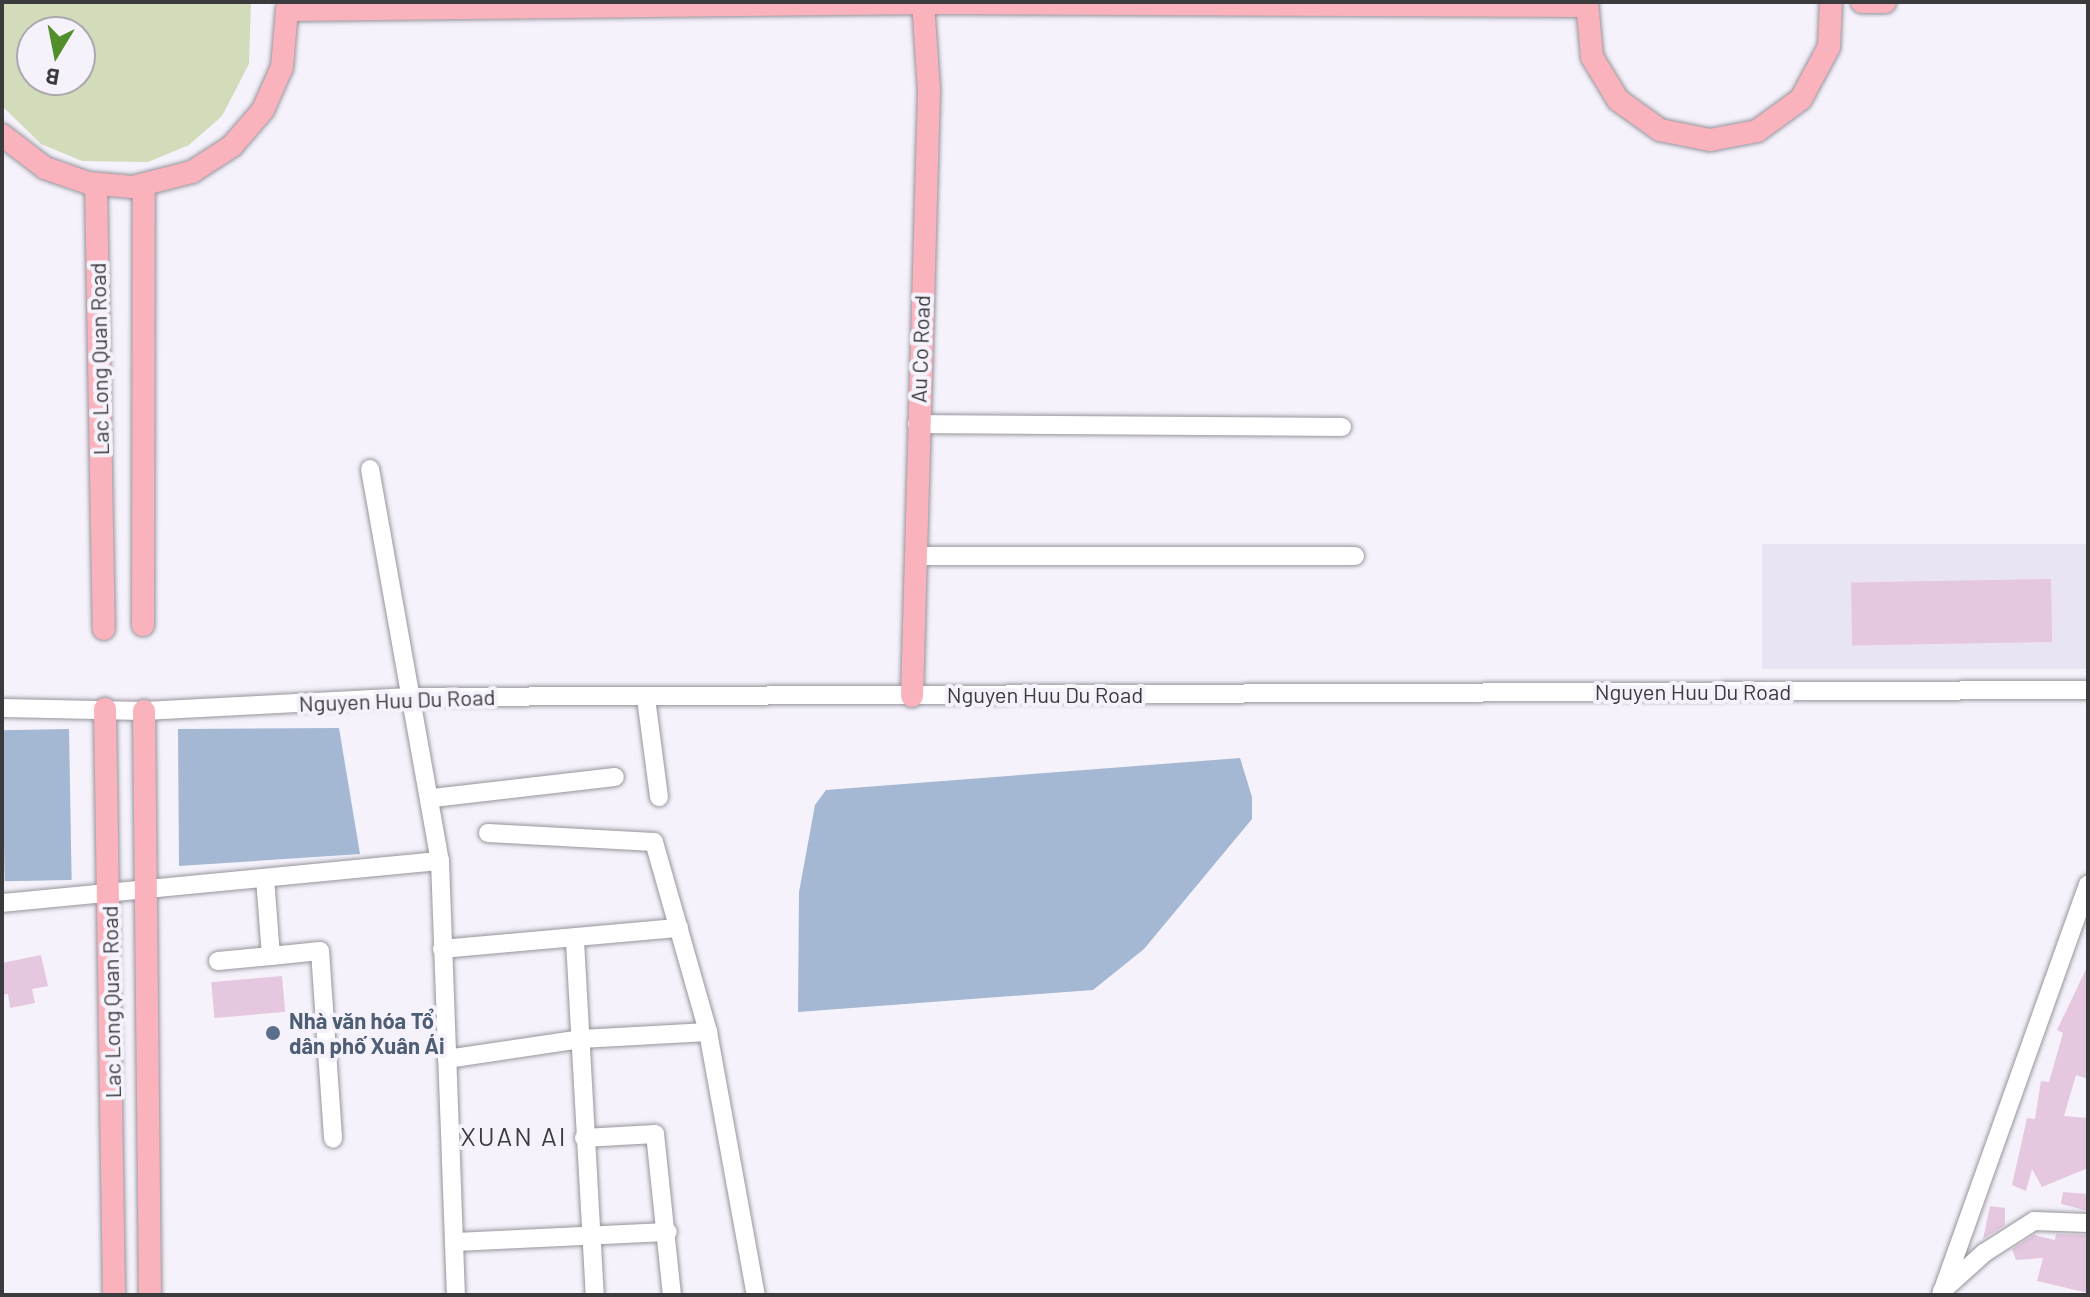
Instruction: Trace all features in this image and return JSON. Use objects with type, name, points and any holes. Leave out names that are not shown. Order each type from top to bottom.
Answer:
[{"type":"main road","points":[[3,136],[45,168],[96,184],[144,185],[206,164],[253,123],[282,67],[287,10],[923,2],[1587,4],[1592,57],[1618,100],[1660,130],[1710,140],[1757,131],[1801,99],[1829,47],[1831,2]]},
{"type":"main road","name":"Au Co Road","points":[[912,696],[917,424],[929,90],[923,2]]},
{"type":"main road","points":[[1862,2],[1885,2]]},
{"type":"main road","name":"Lac Long Quan Road","points":[[96,184],[104,629]]},
{"type":"main road","name":"Lac Long Quan Road","points":[[143,625],[144,185]]},
{"type":"main road","name":"Lac Long Quan Road","points":[[105,709],[114,1295]]},
{"type":"main road","name":"Lac Long Quan Road","points":[[144,711],[150,1295]]},
{"type":"main road","points":[[113,1201],[149,1201]]},
{"type":"street","points":[[917,424],[1342,427]]},
{"type":"street","points":[[370,469],[411,697],[433,798],[440,861],[456,1295]]},
{"type":"street","points":[[914,556],[1355,556]]},
{"type":"street","name":"Nguyen Huu Du Road","points":[[2,708],[144,711],[411,697],[2088,690]]},
{"type":"street","points":[[646,698],[659,797]]},
{"type":"street","points":[[433,798],[615,777]]},
{"type":"street","points":[[488,833],[654,842],[708,1032],[756,1295]]},
{"type":"street","points":[[2,903],[440,861]]},
{"type":"street","points":[[265,878],[271,956]]},
{"type":"street","points":[[1940,1294],[2088,885]]},
{"type":"street","points":[[442,949],[575,941],[679,928]]},
{"type":"street","points":[[575,941],[595,1295]]},
{"type":"street","points":[[218,961],[320,951],[333,1139]]},
{"type":"street","points":[[447,1059],[581,1039],[708,1032]]},
{"type":"street","points":[[584,1138],[655,1134],[668,1232],[672,1295]]},
{"type":"street","points":[[1940,1294],[1984,1253],[2034,1221],[2088,1223]]},
{"type":"street","points":[[454,1242],[668,1232]]},
{"type":"shaded area","points":[[1762,544],[2088,544],[2088,669],[1762,669]]},
{"type":"green space","points":[[2,2],[251,2],[249,64],[222,116],[189,145],[148,162],[82,161],[41,144],[2,106]]},
{"type":"water","points":[[339,728],[360,854],[179,866],[178,729]]},
{"type":"water","points":[[69,729],[72,880],[5,881],[2,730]]},
{"type":"water","points":[[1240,758],[1252,797],[1252,819],[1144,949],[1093,990],[798,1012],[799,892],[815,805],[826,790]]},
{"type":"building","points":[[2051,579],[2052,642],[1852,645],[1851,582]]},
{"type":"building","points":[[41,955],[48,986],[32,989],[35,1003],[10,1008],[8,994],[2,995],[2,963]]},
{"type":"building","points":[[2088,965],[2088,1079],[2076,1075],[2064,1116],[2088,1118],[2088,1168],[2042,1187],[2032,1169],[2026,1191],[2012,1185],[2027,1118],[2035,1119],[2041,1081],[2049,1082],[2063,1033],[2057,1030]]},
{"type":"building","points":[[282,976],[285,1012],[214,1018],[211,982]]},
{"type":"building","points":[[2063,1192],[2088,1194],[2088,1211],[2061,1204]]},
{"type":"building","points":[[1990,1206],[2005,1208],[2005,1225],[1983,1239]]},
{"type":"building","points":[[2056,1234],[2088,1235],[2088,1293],[2037,1281],[2043,1258],[2016,1260],[2012,1249],[2034,1235],[2055,1240]]},
{"type":"place","name":"Nhà văn hóa Tổ dân phố Xuân Ái","points":[[273,1033]]},
{"type":"district","name":"XUAN AI","points":[[514,1136]]}]
